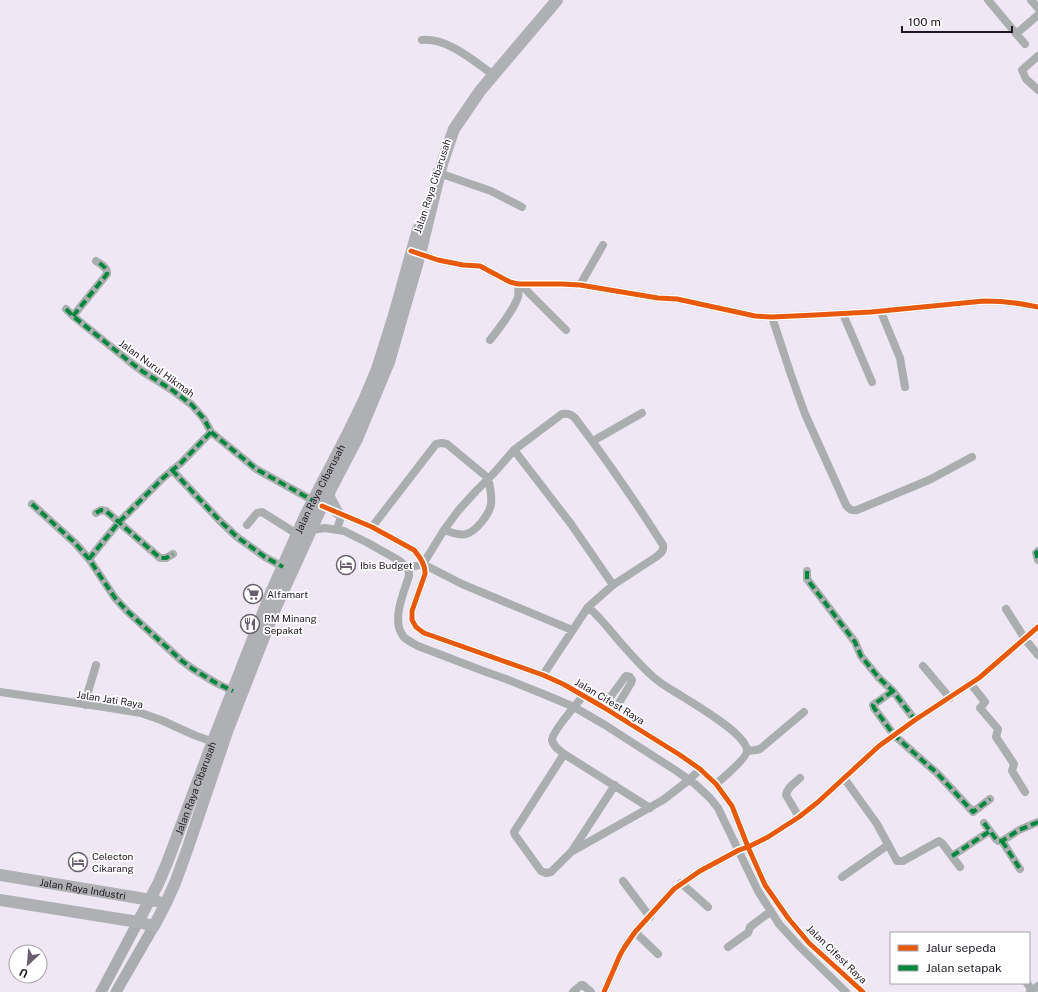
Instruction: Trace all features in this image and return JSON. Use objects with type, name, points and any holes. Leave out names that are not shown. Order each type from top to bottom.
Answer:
[{"type":"main road","name":"Jalan Raya Cibarusah","points":[[138,922],[158,884],[273,614],[311,530],[317,503],[328,493],[357,439],[389,362],[437,172],[452,128],[468,103],[491,73],[553,0]]},
{"type":"main road","name":"Jalan Raya Cibarusah","points":[[437,172],[451,135],[484,85],[557,0]]},
{"type":"main road","name":"Jalan Raya Cibarusah","points":[[154,926],[166,903],[186,853],[233,691],[297,534],[317,503],[377,369],[416,252]]},
{"type":"main road","points":[[328,493],[330,499],[340,513]]},
{"type":"main road","name":"Jalan Raya Industri","points":[[0,875],[166,903]]},
{"type":"main road","points":[[0,900],[138,922],[154,926]]},
{"type":"street","points":[[988,0],[1025,44]]},
{"type":"street","points":[[1031,0],[1038,8]]},
{"type":"street","points":[[1016,34],[1038,15]]},
{"type":"street","points":[[422,40],[430,39],[446,45],[464,54],[491,73]]},
{"type":"street","points":[[1038,56],[1022,70],[1026,79],[1038,90]]},
{"type":"street","points":[[437,172],[491,192],[522,207]]},
{"type":"street","points":[[580,286],[603,245]]},
{"type":"street","points":[[416,252],[438,260],[463,265],[480,266],[505,280],[520,284],[551,283],[580,286],[677,300],[749,316],[772,317],[881,312],[990,301],[1012,302],[1038,307]]},
{"type":"street","points":[[73,316],[107,274],[108,271],[96,261]]},
{"type":"street","points":[[520,284],[566,330]]},
{"type":"street","points":[[490,340],[502,324],[517,299],[520,284]]},
{"type":"street","name":"Jalan Nurul Hikmah","points":[[66,309],[130,362],[192,405],[204,419],[211,432],[256,469],[317,503]]},
{"type":"street","points":[[881,312],[900,358],[905,387]]},
{"type":"street","points":[[843,314],[872,382]]},
{"type":"street","points":[[772,317],[791,375],[806,414],[846,505],[849,508],[854,511],[857,510],[922,483],[972,457]]},
{"type":"street","points":[[311,530],[325,528],[344,531],[400,561],[406,568],[423,564],[444,530],[466,502],[502,465],[514,450],[562,414],[567,413],[572,415],[626,488],[663,544],[664,548],[656,557],[613,585],[588,607],[543,675]]},
{"type":"street","points":[[593,442],[642,413]]},
{"type":"street","points":[[89,559],[119,522],[163,478],[199,446],[211,432]]},
{"type":"street","points":[[372,527],[436,444],[442,443],[447,444],[488,478],[491,505],[484,519],[471,532],[460,534],[444,530]]},
{"type":"street","points":[[514,450],[571,524],[613,585]]},
{"type":"street","points":[[172,470],[237,537],[265,557],[283,567]]},
{"type":"street","points":[[317,503],[372,527],[414,550],[419,555],[423,564],[462,584],[572,630]]},
{"type":"street","points":[[32,504],[75,543],[89,559],[115,598],[127,611],[193,669],[233,691]]},
{"type":"street","points":[[96,513],[104,510],[160,558],[166,558],[173,554]]},
{"type":"street","points":[[247,525],[257,513],[262,512],[297,534]]},
{"type":"street","points":[[337,529],[340,513]]},
{"type":"street","points":[[1038,551],[1036,556],[1038,560]]},
{"type":"street","name":"Jalan Cifest Raya","points":[[423,564],[425,567],[425,574],[412,611],[412,620],[416,627],[424,633],[543,675],[603,706],[700,769],[723,792],[732,806],[765,885],[788,918],[809,943],[863,992]]},
{"type":"street","name":"Jalan Cifest Raya","points":[[406,568],[409,576],[399,606],[398,617],[400,630],[403,636],[418,646],[468,664],[574,707],[605,725],[695,784],[718,808],[758,891],[779,924],[846,992]]},
{"type":"street","points":[[807,571],[807,579],[855,642],[861,656],[879,678],[893,691],[915,720]]},
{"type":"street","points":[[588,607],[650,675],[707,712],[740,738],[747,751],[745,756],[716,784]]},
{"type":"street","points":[[1006,609],[1025,639],[1038,655]]},
{"type":"street","points":[[604,992],[620,955],[635,932],[681,883],[739,850],[768,837],[799,817],[818,802],[879,746],[915,720],[972,684],[1038,627]]},
{"type":"street","points":[[86,705],[88,692],[96,666]]},
{"type":"street","points":[[923,666],[950,698]]},
{"type":"street","points":[[603,706],[625,677],[630,677],[632,680],[631,683],[613,713]]},
{"type":"street","points":[[972,684],[985,702],[980,708],[998,729],[996,737],[1014,764],[1012,771],[1025,792]]},
{"type":"street","points":[[893,691],[874,705],[874,708],[894,736],[937,773],[973,812],[990,799]]},
{"type":"street","name":"Jalan Jati Raya","points":[[0,692],[104,707],[151,716],[194,735],[218,743]]},
{"type":"street","points":[[584,696],[553,736],[552,740],[556,748],[650,808]]},
{"type":"street","points":[[747,751],[760,749],[804,712]]},
{"type":"street","points":[[564,754],[514,832],[541,871],[544,873],[551,872],[571,852],[615,785]]},
{"type":"street","points":[[571,852],[664,800],[700,769]]},
{"type":"street","points":[[799,817],[786,795],[786,791],[800,778]]},
{"type":"street","points":[[844,778],[877,824],[896,860],[899,862],[902,861],[939,841],[960,867]]},
{"type":"street","points":[[984,823],[998,840],[1002,841],[1020,869]]},
{"type":"street","points":[[1002,841],[1019,830],[1037,825]]},
{"type":"street","points":[[952,856],[990,831]]},
{"type":"street","points":[[842,877],[888,845]]},
{"type":"street","points":[[623,881],[650,917]]},
{"type":"street","points":[[681,883],[708,907]]},
{"type":"street","points":[[728,947],[748,933],[750,926],[771,911]]},
{"type":"street","name":"Jalan Raya Cibarusah","points":[[101,992],[138,922]]},
{"type":"street","name":"Jalan Raya Cibarusah","points":[[116,992],[154,926]]},
{"type":"street","points":[[635,932],[658,954]]},
{"type":"street","points":[[573,992],[583,984],[591,992]]},
{"type":"marked path","points":[[73,316],[107,274],[105,268],[96,261]]},
{"type":"marked path","points":[[66,309],[130,362],[192,405],[204,419],[211,432],[256,469],[312,500]]},
{"type":"marked path","points":[[89,559],[119,522],[211,432]]},
{"type":"marked path","points":[[172,470],[237,537],[265,557],[283,567]]},
{"type":"marked path","points":[[32,504],[75,543],[89,559],[115,598],[127,611],[182,661],[216,683],[233,691]]},
{"type":"marked path","points":[[96,513],[101,510],[106,511],[160,558],[166,558],[173,554]]},
{"type":"marked path","points":[[1038,551],[1036,553],[1038,560]]},
{"type":"marked path","points":[[807,571],[807,579],[855,642],[861,656],[879,678],[893,691],[915,720]]},
{"type":"marked path","points":[[893,691],[873,705],[894,735],[937,773],[973,812],[990,799]]},
{"type":"marked path","points":[[984,823],[996,839],[998,841],[1002,841],[1019,830],[1038,822]]},
{"type":"marked path","points":[[952,856],[990,831]]},
{"type":"marked path","points":[[1002,841],[1020,869]]},
{"type":"cycle path","points":[[411,251],[438,260],[463,265],[480,266],[510,282],[518,284],[580,285],[658,298],[677,299],[755,316],[772,317],[871,312],[984,301],[1011,302],[1038,307]]},
{"type":"cycle path","points":[[322,506],[372,527],[414,550],[424,564],[425,574],[412,611],[412,620],[416,627],[424,633],[543,675],[563,684],[603,707],[700,769],[716,784],[732,806],[765,885],[788,918],[809,943],[863,992]]},
{"type":"cycle path","points":[[604,992],[624,948],[635,932],[674,889],[700,871],[739,850],[768,837],[799,817],[818,802],[879,746],[915,720],[979,678],[1038,627]]},
{"type":"place","name":"Ibis Budget","points":[[346,565]]},
{"type":"place","name":"Alfamart","points":[[253,594]]},
{"type":"place","name":"RM Minang Sepakat","points":[[250,624]]},
{"type":"place","name":"Celecton Cikarang","points":[[78,862]]}]
